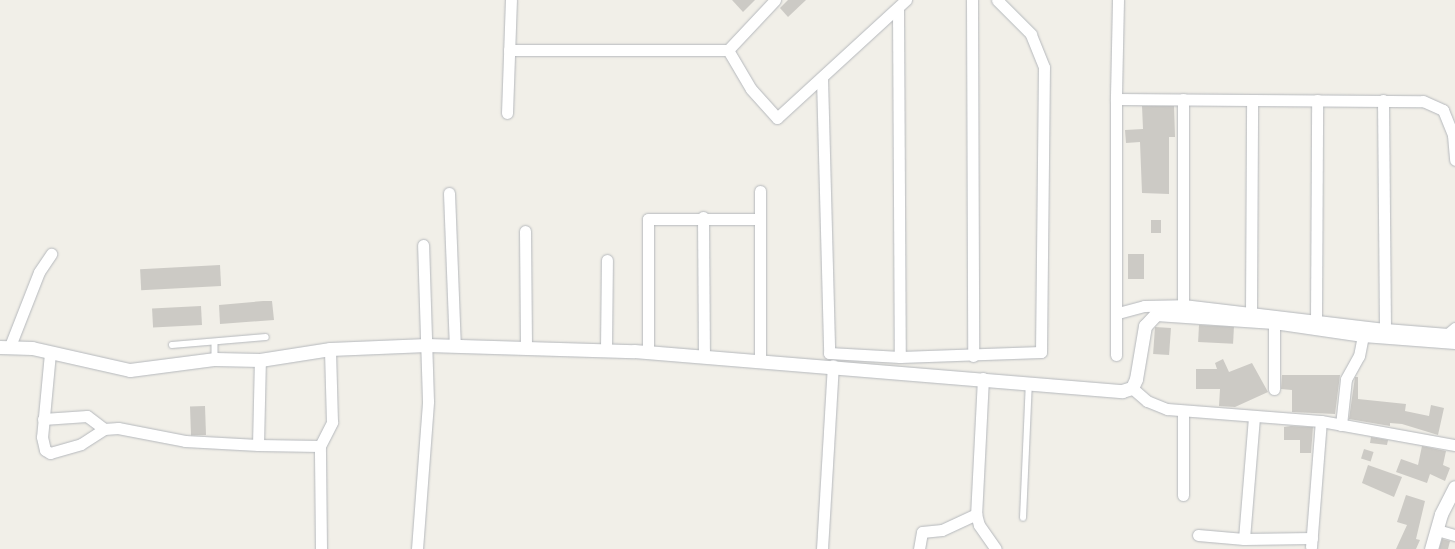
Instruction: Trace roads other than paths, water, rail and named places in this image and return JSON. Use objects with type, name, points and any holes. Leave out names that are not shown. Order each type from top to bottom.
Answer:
[{"type":"street","points":[[507,113],[511,0]]},
{"type":"street","points":[[509,50],[728,50],[775,0]]},
{"type":"street","points":[[728,50],[751,88],[777,118],[898,9],[906,0]]},
{"type":"street","points":[[972,0],[973,356]]},
{"type":"street","points":[[822,78],[829,353],[900,357],[1037,354],[1043,348],[1044,67],[1031,34],[997,0]]},
{"type":"street","points":[[1116,355],[1118,313],[1116,99],[1118,0]]},
{"type":"street","points":[[898,9],[900,357]]},
{"type":"street","points":[[1116,99],[1423,101],[1443,110],[1453,135],[1455,160]]},
{"type":"street","points":[[1183,99],[1183,305]]},
{"type":"street","points":[[1251,313],[1252,100]]},
{"type":"street","points":[[1316,321],[1317,100]]},
{"type":"street","points":[[1383,100],[1385,329]]},
{"type":"street","points":[[760,191],[760,360]]},
{"type":"street","points":[[449,193],[455,346]]},
{"type":"street","points":[[648,351],[648,219],[703,217],[760,219]]},
{"type":"street","points":[[703,217],[704,357]]},
{"type":"street","points":[[525,231],[526,347]]},
{"type":"street","points":[[417,549],[428,401],[423,245]]},
{"type":"street","points":[[51,254],[39,272],[5,346],[50,353],[130,370],[216,359],[260,360],[330,349],[427,345],[648,351],[704,357],[833,365],[1029,381],[1122,391],[1132,388]]},
{"type":"street","points":[[606,350],[607,260]]},
{"type":"street","points":[[1118,313],[1144,306],[1183,305],[1385,329],[1448,334],[1455,328]]},
{"type":"street","points":[[1132,388],[1145,326],[1156,314],[1274,322],[1363,335],[1455,342]]},
{"type":"street","points":[[1274,322],[1274,389]]},
{"type":"street","points":[[1341,425],[1346,379],[1359,356],[1363,335]]},
{"type":"street","points":[[321,549],[320,446],[332,422],[330,349]]},
{"type":"street","points":[[50,353],[43,419],[43,446],[49,453],[81,444],[104,429],[118,428],[185,442],[320,446]]},
{"type":"street","points":[[258,445],[260,360]]},
{"type":"street","points":[[822,549],[833,365]]},
{"type":"street","points":[[983,378],[976,514],[996,549]]},
{"type":"street","points":[[1132,388],[1156,406],[1183,411],[1321,421],[1455,445]]},
{"type":"street","points":[[1183,411],[1183,495]]},
{"type":"street","points":[[43,419],[86,416],[104,429]]},
{"type":"street","points":[[1244,539],[1254,417]]},
{"type":"street","points":[[1198,535],[1311,543],[1321,421]]},
{"type":"street","points":[[1431,549],[1436,530],[1455,488]]},
{"type":"street","points":[[918,549],[922,532],[942,530],[976,514]]},
{"type":"street","points":[[1436,530],[1455,535]]},
{"type":"lane","points":[[172,344],[215,343],[266,337]]},
{"type":"lane","points":[[215,343],[216,359]]},
{"type":"lane","points":[[1023,518],[1029,381]]}]
